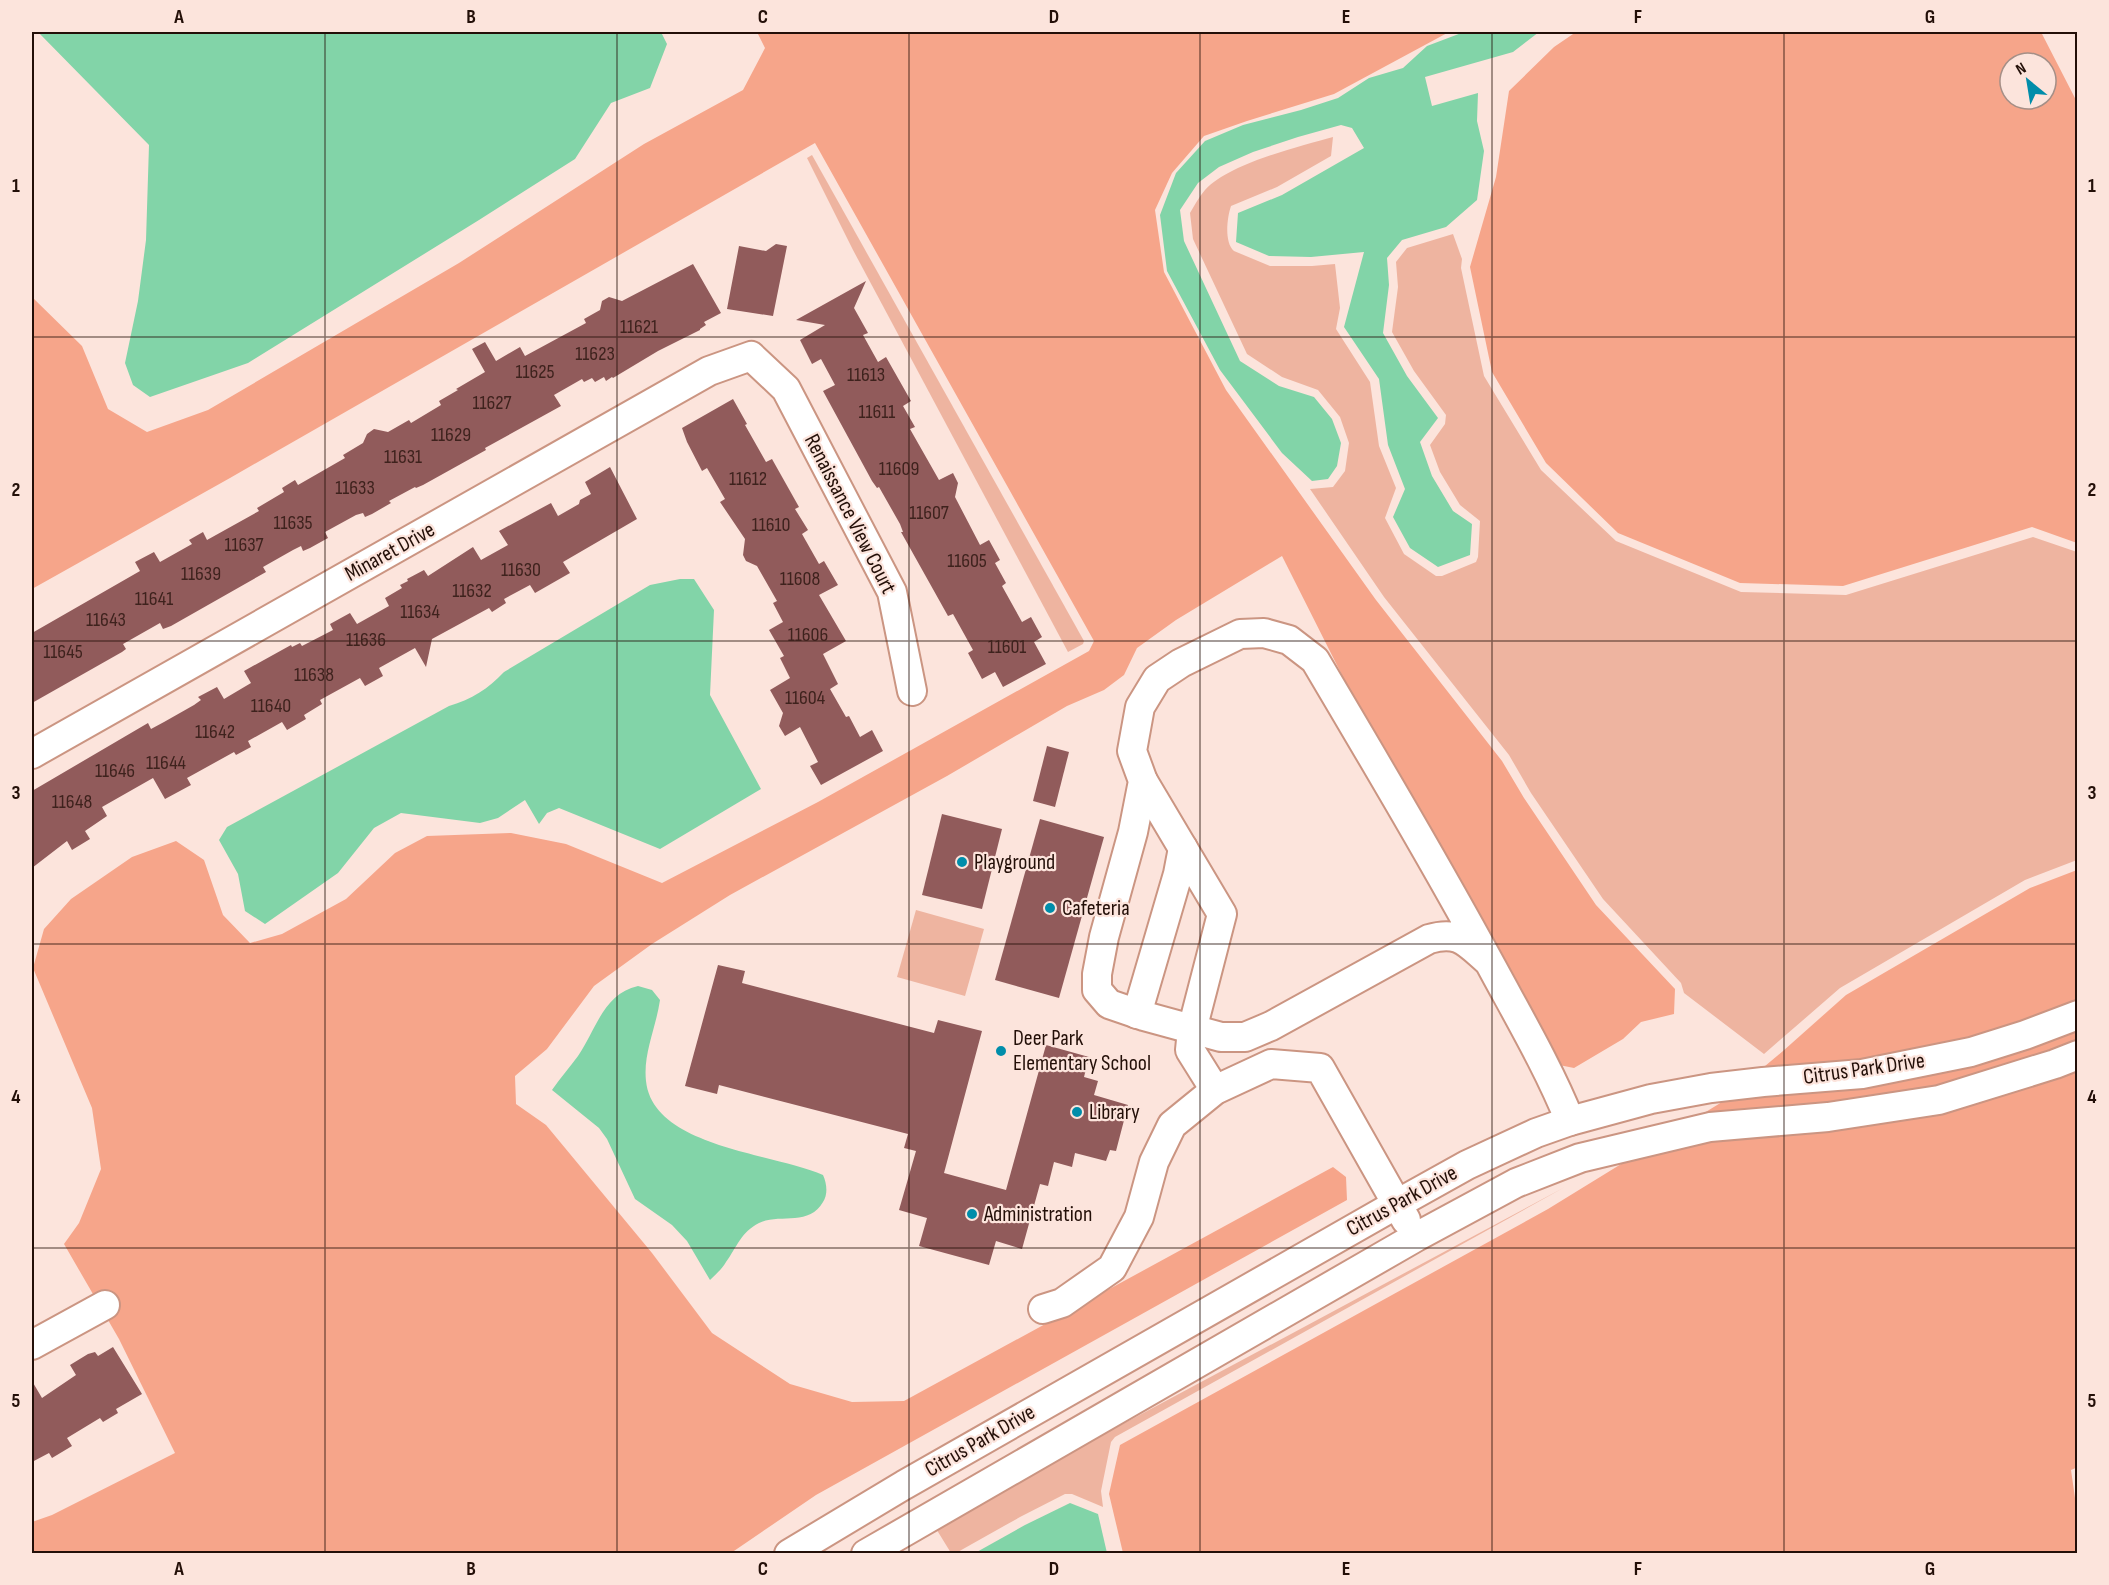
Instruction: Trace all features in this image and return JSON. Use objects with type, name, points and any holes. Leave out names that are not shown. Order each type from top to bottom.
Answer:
[{"type":"street","name":"Renaissance View Court","points":[[751,356],[786,389],[892,592],[912,690]]},
{"type":"street","name":"Minaret Drive","points":[[32,754],[709,371],[751,356]]},
{"type":"street","points":[[1215,1090],[1190,1050],[1192,1030],[1222,914],[1143,781],[1132,751],[1140,707],[1157,679],[1181,663],[1240,634],[1264,633],[1289,640],[1315,660],[1451,893],[1556,1086],[1570,1121]]},
{"type":"street","points":[[1143,781],[1133,832],[1104,937],[1097,974],[1097,990],[1109,1004],[1192,1030],[1221,1037],[1245,1037],[1271,1026],[1429,939],[1444,934],[1461,938],[1488,961]]},
{"type":"street","points":[[1137,1014],[1178,874],[1183,848]]},
{"type":"street","points":[[1399,955],[1452,913],[1451,893]]},
{"type":"street","name":"Citrus Park Drive","points":[[789,1554],[975,1444],[1397,1204],[1467,1165],[1536,1133],[1570,1121],[1651,1099],[1711,1088],[1862,1074],[1971,1052],[2078,1015]]},
{"type":"street","name":"Citrus Park Drive","points":[[866,1554],[1416,1237],[1516,1183],[1580,1158],[1710,1127],[1828,1117],[1939,1100],[2078,1055]]},
{"type":"street","points":[[1043,1310],[1062,1303],[1112,1268],[1139,1216],[1154,1162],[1172,1125],[1215,1090],[1271,1064],[1320,1068],[1416,1237]]},
{"type":"street","points":[[32,1345],[105,1305]]},
{"type":"shaded area","points":[[38,32],[661,32],[667,44],[650,88],[611,103],[575,159],[248,363],[150,397],[133,385],[125,363],[138,301],[146,240],[149,145]]},
{"type":"shaded area","points":[[757,32],[1449,32],[1334,94],[1204,136],[1172,173],[1155,210],[1164,272],[1226,390],[1376,600],[1502,761],[1524,798],[1596,905],[1675,989],[1674,1014],[1641,1022],[1623,1039],[1574,1068],[1559,1065],[1352,695],[1282,556],[1176,620],[1137,648],[1124,675],[1104,690],[1067,706],[947,776],[730,895],[652,944],[594,986],[547,1049],[515,1076],[516,1104],[546,1125],[652,1253],[712,1333],[790,1384],[852,1402],[904,1401],[1333,1167],[1346,1177],[1347,1200],[816,1495],[731,1553],[32,1553],[32,1522],[52,1515],[175,1453],[119,1339],[64,1244],[79,1223],[101,1169],[92,1108],[33,968],[44,929],[71,899],[132,857],[176,841],[204,860],[223,915],[250,943],[282,934],[346,899],[395,853],[427,836],[511,833],[566,844],[662,883],[818,802],[1089,651],[1094,641],[815,143],[32,589],[32,297],[82,346],[108,409],[147,432],[208,410],[459,263],[644,144],[743,90],[765,48]]},
{"type":"shaded area","points":[[1464,32],[1539,32],[1513,52],[1425,77],[1432,106],[1478,93],[1477,121],[1484,151],[1477,200],[1446,227],[1402,240],[1387,258],[1389,285],[1383,333],[1407,376],[1438,418],[1420,442],[1432,476],[1453,511],[1472,524],[1470,555],[1438,567],[1410,548],[1393,517],[1405,489],[1388,445],[1379,379],[1344,327],[1364,252],[1311,257],[1269,256],[1236,242],[1238,213],[1282,195],[1364,148],[1352,128],[1341,125],[1298,137],[1253,152],[1219,167],[1198,183],[1180,210],[1184,241],[1240,361],[1279,386],[1314,397],[1332,419],[1341,443],[1337,466],[1328,479],[1312,481],[1282,453],[1220,370],[1167,271],[1160,215],[1176,173],[1205,141],[1243,125],[1338,98],[1369,78],[1403,68],[1427,46]]},
{"type":"shaded area","points":[[1576,32],[2041,32],[2051,51],[1998,51],[1998,111],[2058,111],[2058,65],[2077,102],[2077,543],[2032,527],[1843,586],[1740,583],[1618,533],[1546,463],[1492,372],[1470,267],[1496,177],[1509,91],[1554,47]]},
{"type":"shaded area","points":[[1333,137],[1331,156],[1277,187],[1231,206],[1228,223],[1229,242],[1234,251],[1270,266],[1335,264],[1340,308],[1336,329],[1370,382],[1379,446],[1396,488],[1385,518],[1404,554],[1436,576],[1442,576],[1476,562],[1478,557],[1480,521],[1460,505],[1440,472],[1430,445],[1445,424],[1446,415],[1414,371],[1392,332],[1398,287],[1396,262],[1407,248],[1453,234],[1462,259],[1461,268],[1484,376],[1541,470],[1616,541],[1741,592],[1846,595],[2033,537],[2077,552],[2077,860],[2025,880],[1840,988],[1764,1054],[1684,993],[1681,983],[1603,899],[1531,793],[1509,755],[1384,597],[1310,489],[1333,487],[1345,471],[1349,443],[1340,417],[1318,390],[1282,377],[1247,354],[1193,239],[1190,213],[1205,190],[1216,180],[1265,157]]},
{"type":"shaded area","points":[[812,155],[1084,641],[1083,644],[1068,652],[853,250],[807,158]]},
{"type":"shaded area","points":[[680,579],[694,579],[714,610],[710,695],[761,789],[660,849],[559,808],[547,813],[539,824],[525,800],[498,818],[480,823],[401,813],[374,828],[338,873],[265,924],[245,911],[238,874],[219,840],[227,827],[449,706],[479,693],[504,672],[650,585]]},
{"type":"shaded area","points":[[2077,870],[2078,1467],[2071,1470],[2077,1512],[2077,1553],[1123,1553],[1109,1494],[1120,1445],[1548,1209],[1722,1102],[1846,995],[2030,888]]},
{"type":"shaded area","points":[[916,910],[984,929],[965,996],[897,977]]},
{"type":"shaded area","points":[[638,986],[652,990],[660,1000],[646,1060],[646,1081],[654,1103],[670,1121],[692,1134],[719,1145],[802,1167],[823,1175],[825,1182],[826,1196],[817,1210],[802,1217],[767,1220],[759,1223],[744,1235],[723,1267],[710,1280],[687,1241],[672,1225],[635,1199],[607,1139],[599,1128],[552,1090],[578,1056],[608,1005],[626,990]]},
{"type":"shaded area","points":[[1565,1187],[1115,1437],[1111,1442],[1101,1491],[1103,1507],[1072,1494],[1065,1494],[956,1553],[951,1553],[935,1527],[996,1492]]},
{"type":"shaded area","points":[[1070,1503],[1098,1514],[1107,1553],[975,1553],[1025,1525]]},
{"type":"building","points":[[776,244],[787,246],[773,316],[727,309],[739,246],[766,251]]},
{"type":"building","points":[[693,264],[721,313],[704,322],[706,325],[700,330],[606,381],[604,377],[595,382],[592,378],[584,382],[582,379],[554,395],[561,406],[423,485],[389,501],[391,503],[372,514],[365,517],[363,513],[356,515],[325,532],[328,538],[310,548],[303,551],[301,546],[293,550],[263,567],[266,572],[171,626],[163,629],[160,623],[123,644],[126,649],[122,652],[32,703],[32,633],[140,571],[135,562],[154,552],[160,562],[192,544],[189,540],[203,532],[207,540],[259,511],[257,508],[284,492],[282,488],[295,480],[298,485],[345,458],[343,455],[363,443],[367,434],[374,429],[388,432],[409,420],[411,423],[441,405],[439,401],[485,372],[472,349],[485,342],[496,361],[520,347],[525,356],[586,323],[584,319],[600,310],[602,301],[609,297],[622,301]]},
{"type":"building","points":[[866,281],[854,308],[868,333],[863,335],[878,362],[886,357],[911,401],[903,406],[915,427],[910,429],[939,480],[953,473],[958,483],[955,497],[980,545],[989,540],[1000,560],[995,563],[1006,583],[1002,586],[1022,622],[1031,617],[1042,637],[1034,642],[1046,664],[1003,687],[995,672],[982,679],[968,653],[973,650],[953,614],[948,616],[901,532],[903,532],[900,524],[879,487],[877,488],[872,481],[823,391],[835,385],[821,359],[812,364],[800,340],[825,325],[796,320]]},
{"type":"building","points":[[733,399],[766,462],[772,459],[799,507],[795,509],[808,530],[802,534],[819,564],[824,561],[838,585],[819,595],[846,641],[823,654],[838,684],[830,689],[846,717],[849,716],[860,737],[872,730],[883,751],[821,785],[810,766],[818,762],[800,727],[785,736],[779,726],[783,713],[770,690],[790,678],[780,658],[784,656],[769,630],[783,622],[773,603],[777,601],[757,566],[746,561],[743,555],[745,539],[720,502],[725,499],[707,468],[702,471],[682,428]]},
{"type":"building","points":[[610,467],[637,519],[563,562],[570,573],[535,593],[530,585],[504,599],[506,603],[492,612],[489,608],[432,639],[426,667],[415,648],[379,668],[383,676],[365,686],[360,678],[320,700],[322,704],[304,715],[306,719],[287,730],[282,722],[248,741],[251,747],[236,755],[234,752],[187,778],[191,785],[165,799],[153,778],[102,807],[107,816],[85,831],[90,839],[72,850],[67,841],[32,868],[32,791],[148,723],[151,729],[164,722],[194,705],[201,700],[198,697],[217,687],[224,699],[251,683],[244,671],[291,645],[292,647],[300,643],[302,646],[333,630],[330,624],[350,613],[357,624],[389,606],[385,598],[402,588],[400,585],[408,581],[407,579],[424,570],[428,576],[473,547],[481,560],[508,545],[499,531],[551,503],[558,516],[579,504],[580,500],[591,494],[585,482]]},
{"type":"building","points":[[1047,746],[1069,752],[1055,807],[1033,801]]},
{"type":"building","name":"Playground","points":[[942,814],[1002,829],[982,909],[922,895]]},
{"type":"building","name":"Cafeteria","points":[[1040,819],[1104,837],[1059,998],[995,980]]},
{"type":"building","points":[[718,965],[745,971],[742,983],[934,1033],[938,1020],[982,1031],[944,1173],[1006,1190],[1046,1045],[1089,1057],[1084,1077],[1098,1081],[1094,1095],[1128,1105],[1116,1151],[1110,1150],[1106,1161],[1075,1153],[1072,1167],[1054,1162],[1048,1186],[1040,1184],[1022,1249],[996,1241],[989,1265],[919,1246],[927,1218],[899,1210],[916,1151],[904,1148],[908,1134],[719,1085],[717,1094],[685,1086]]},
{"type":"building","points":[[113,1347],[142,1394],[116,1409],[118,1413],[103,1422],[100,1418],[67,1438],[72,1446],[52,1458],[49,1453],[32,1462],[32,1381],[42,1398],[76,1375],[70,1365],[88,1354],[95,1352],[98,1356]]},
{"type":"place","name":"Playground","points":[[962,862]]},
{"type":"place","name":"Cafeteria","points":[[1050,908]]},
{"type":"place","name":"Deer Park Elementary School","points":[[1001,1051]]},
{"type":"place","name":"Library","points":[[1077,1112]]},
{"type":"place","name":"Administration","points":[[972,1214]]}]
